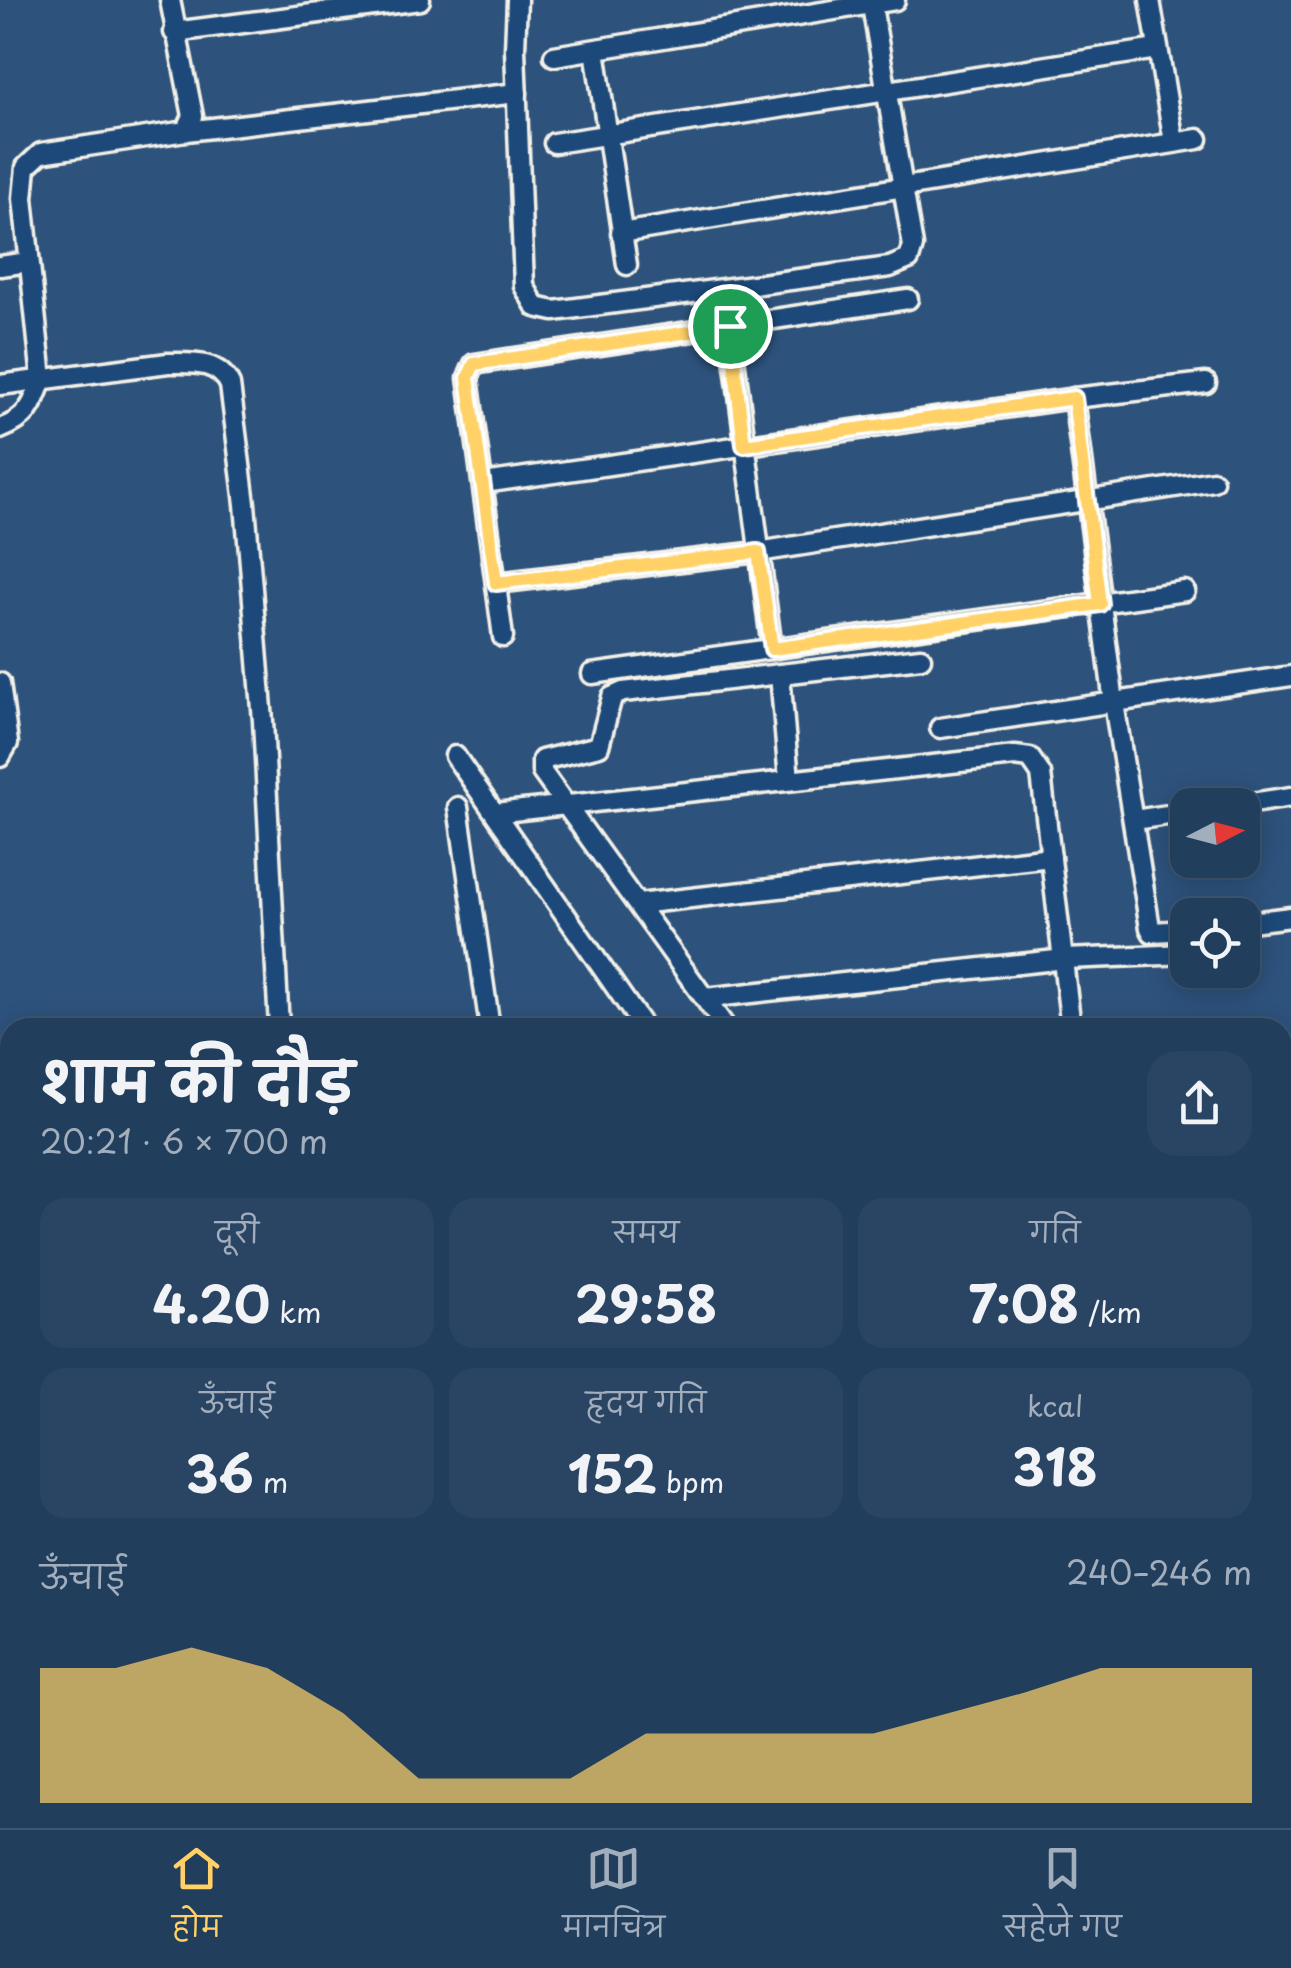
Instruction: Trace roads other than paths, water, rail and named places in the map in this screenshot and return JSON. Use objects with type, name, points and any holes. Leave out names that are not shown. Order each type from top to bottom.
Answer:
[{"type":"street","points":[[170,0],[192,116],[186,131]]},
{"type":"street","points":[[174,32],[420,0]]},
{"type":"street","points":[[516,0],[524,286],[530,302],[554,312],[905,263],[913,246],[871,2]]},
{"type":"street","points":[[554,56],[894,0]]},
{"type":"street","points":[[1150,0],[1174,142]]},
{"type":"street","points":[[554,144],[1158,49]]},
{"type":"street","points":[[595,50],[626,265]]},
{"type":"street","points":[[0,429],[22,421],[33,406],[42,379],[23,180],[32,158],[41,153],[186,131],[517,93]]},
{"type":"street","points":[[622,233],[1198,138]]},
{"type":"street","points":[[0,266],[28,262]]},
{"type":"street","points":[[725,289],[772,649]]},
{"type":"street","points":[[504,637],[468,378],[474,364],[908,299]]},
{"type":"street","points":[[0,384],[196,363],[218,369],[230,385],[262,702],[278,1018]]},
{"type":"street","points":[[484,483],[1206,382]]},
{"type":"street","points":[[1074,398],[1114,702],[1150,928],[1160,934],[1170,933]]},
{"type":"street","points":[[496,583],[758,552],[1212,481]]},
{"type":"street","points":[[592,674],[1185,590]]},
{"type":"street","points":[[719,1018],[542,772],[542,760],[599,746],[612,697],[623,692],[921,658]]},
{"type":"street","points":[[780,674],[788,780]]},
{"type":"street","points":[[940,728],[1291,676]]},
{"type":"street","points":[[0,682],[8,743],[0,757]]},
{"type":"street","points":[[456,756],[637,1018]]},
{"type":"street","points":[[495,813],[1015,756],[1030,758],[1041,774],[1070,1018]]},
{"type":"street","points":[[1260,802],[1291,797]]},
{"type":"street","points":[[458,808],[489,1018]]},
{"type":"street","points":[[1134,820],[1170,815]]},
{"type":"street","points":[[638,904],[1050,856]]},
{"type":"street","points":[[1260,920],[1291,916]]},
{"type":"street","points":[[705,998],[1065,959],[1170,955]]}]
